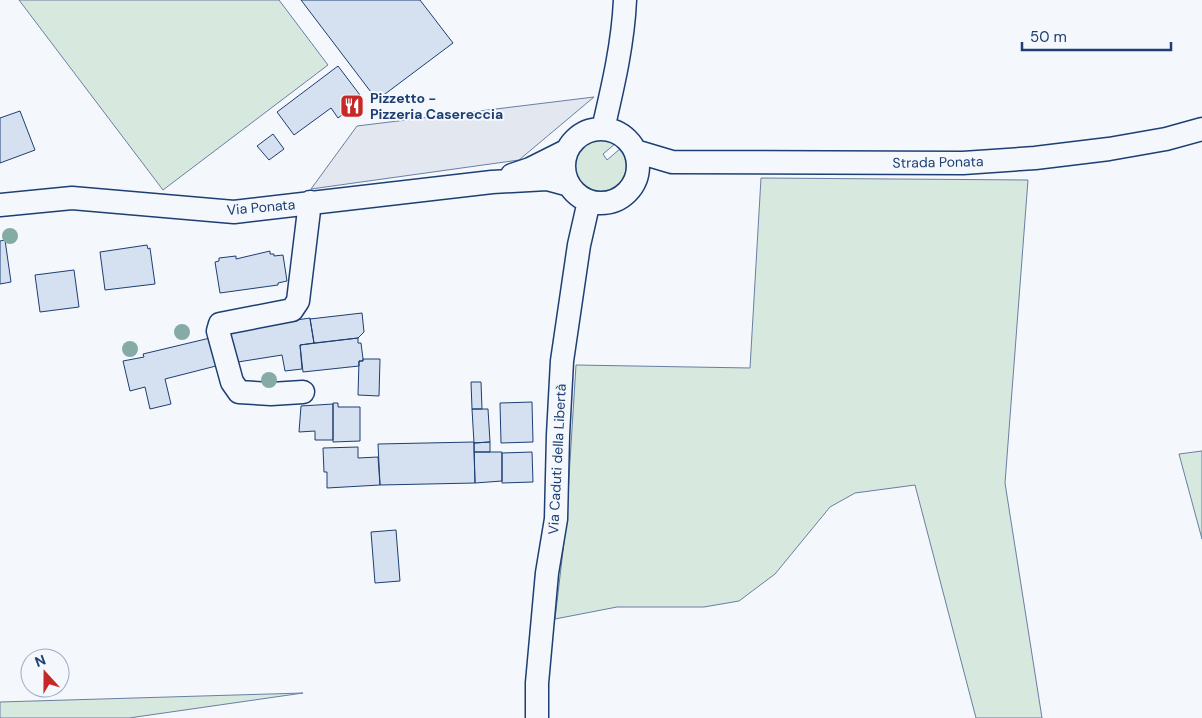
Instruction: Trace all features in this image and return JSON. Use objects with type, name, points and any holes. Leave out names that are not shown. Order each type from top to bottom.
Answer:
[{"type":"street","points":[[603,129],[619,60],[626,0]]},
{"type":"street","name":"Strada Ponata","points":[[634,151],[672,162],[962,163],[1035,158],[1109,149],[1166,139],[1202,129]]},
{"type":"street","points":[[592,130],[613,130],[630,142],[634,151],[638,170],[635,180],[629,189],[616,199],[600,203],[589,201],[577,195],[569,185],[564,174],[566,151],[581,134],[592,130]]},
{"type":"street","name":"Via Ponata","points":[[492,182],[530,169],[566,151]]},
{"type":"street","name":"Strada Ponata","points":[[635,180],[672,162]]},
{"type":"street","name":"Via Ponata","points":[[0,205],[72,198],[234,212],[492,182],[548,180],[569,185]]},
{"type":"street","name":"Via Caduti della Libertà","points":[[537,718],[537,683],[547,573],[556,519],[562,361],[579,244],[589,201]]},
{"type":"street","points":[[303,392],[271,394],[239,392],[232,382],[218,331],[220,324],[292,310],[298,301],[310,202]]},
{"type":"shaded area","points":[[19,0],[279,0],[328,65],[163,190]]},
{"type":"shaded area","points":[[594,97],[519,160],[311,189],[357,126]]},
{"type":"shaded area","points":[[597,137],[606,138],[616,143],[603,154],[607,160],[621,148],[626,164],[624,177],[621,181],[609,191],[597,193],[585,188],[577,179],[572,167],[573,155],[581,144]]},
{"type":"shaded area","points":[[761,178],[1028,180],[1005,483],[1042,718],[976,718],[915,485],[855,493],[830,507],[775,574],[739,601],[704,607],[617,607],[555,619],[566,525],[576,365],[750,368]]},
{"type":"shaded area","points":[[1202,451],[1202,539],[1179,454]]},
{"type":"shaded area","points":[[303,693],[129,718],[0,718],[0,702]]},
{"type":"building","points":[[301,0],[420,0],[453,43],[377,100]]},
{"type":"building","points":[[338,66],[363,99],[338,118],[331,108],[294,135],[277,112]]},
{"type":"building","points":[[20,111],[35,150],[0,163],[0,118]]},
{"type":"building","points":[[273,134],[284,149],[269,160],[257,146]]},
{"type":"building","points":[[5,240],[11,282],[0,284],[0,241]]},
{"type":"building","points":[[147,245],[148,249],[150,248],[155,284],[105,290],[100,252]]},
{"type":"building","points":[[270,251],[270,254],[274,254],[274,256],[283,255],[287,281],[278,283],[278,285],[220,293],[215,262],[219,261],[219,258],[236,256],[236,259]]},
{"type":"building","points":[[74,270],[79,307],[40,312],[35,275]]},
{"type":"building","points":[[362,313],[364,332],[358,338],[314,343],[310,319]]},
{"type":"building","points":[[310,318],[314,343],[300,345],[302,369],[285,371],[282,355],[238,362],[225,333],[234,329]]},
{"type":"building","points":[[210,338],[216,366],[165,379],[171,404],[150,409],[145,387],[130,391],[123,361],[144,357],[143,354]]},
{"type":"building","points":[[358,338],[358,343],[361,343],[363,359],[363,361],[359,361],[359,366],[303,372],[300,345]]},
{"type":"building","points":[[363,359],[380,359],[379,396],[358,395],[359,361],[363,361]]},
{"type":"building","points":[[471,382],[481,382],[482,409],[472,409]]},
{"type":"building","points":[[532,402],[533,442],[501,443],[500,403]]},
{"type":"building","points":[[333,403],[338,403],[338,407],[360,407],[360,441],[333,442]]},
{"type":"building","points":[[333,404],[333,440],[315,440],[315,431],[299,432],[301,406]]},
{"type":"building","points":[[472,409],[488,409],[490,442],[474,443]]},
{"type":"building","points":[[474,442],[475,483],[380,485],[378,444]]},
{"type":"building","points":[[490,442],[490,452],[474,452],[474,443]]},
{"type":"building","points":[[358,447],[358,458],[378,457],[380,485],[327,488],[327,472],[324,472],[323,448]]},
{"type":"building","points":[[474,452],[502,452],[502,481],[475,483]]},
{"type":"building","points":[[532,452],[533,482],[502,483],[502,453]]},
{"type":"building","points":[[396,530],[400,581],[375,583],[371,532]]},
{"type":"place","name":"Pizzetto - Pizzeria Casereccia","points":[[352,106]]}]
